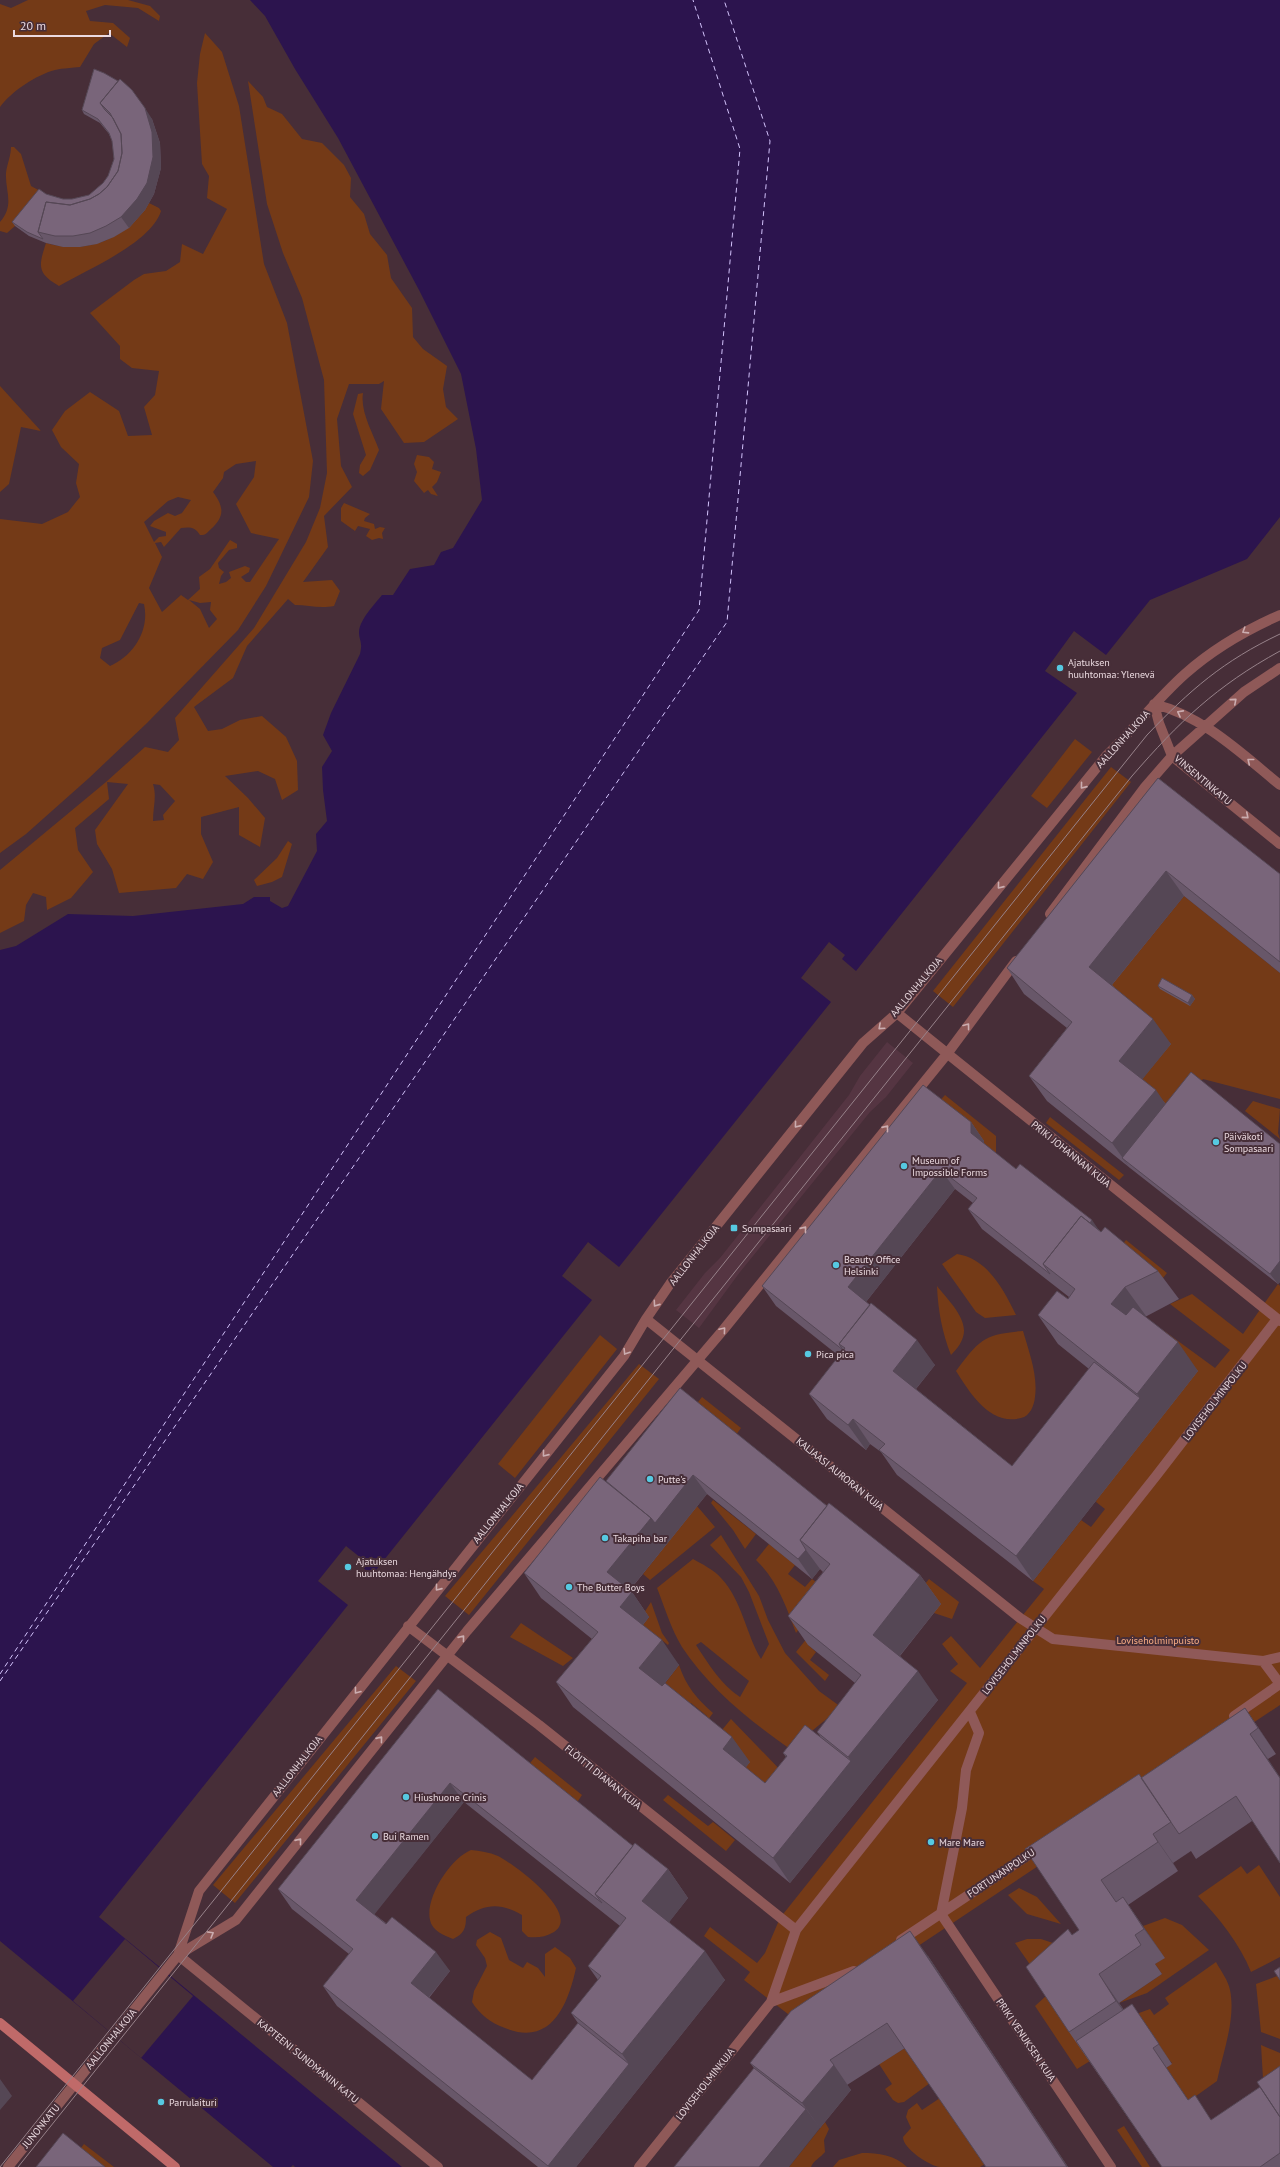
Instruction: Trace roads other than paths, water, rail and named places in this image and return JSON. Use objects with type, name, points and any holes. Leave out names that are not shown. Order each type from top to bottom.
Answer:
[{"type":"street","name":"AALLONHALKOJA","points":[[74,2085],[178,1955],[199,1891],[624,1356],[646,1319],[670,1284],[863,1043],[897,1013],[1102,762],[1154,704],[1184,674],[1215,651],[1252,627],[1280,614]]},
{"type":"street","points":[[1046,920],[1145,787],[1172,756],[1244,692],[1280,668]]},
{"type":"street","points":[[1154,704],[1172,708],[1204,726],[1280,785]]},
{"type":"street","name":"VINSENTINKATU","points":[[1154,704],[1159,723],[1172,756],[1280,844]]},
{"type":"street","name":"AALLONHALKOJA","points":[[178,1955],[236,1920],[447,1656],[698,1360],[947,1054],[1022,952]]},
{"type":"street","name":"PRIKI JOHANNAN KUJA","points":[[897,1013],[1278,1320]]},
{"type":"street","name":"KALJAASI AURORAN KUJA","points":[[646,1319],[1035,1629],[1053,1639],[1263,1661],[1280,1657]]},
{"type":"street","name":"LOVISEHOLMINPOLKU","points":[[771,2002],[796,1930],[970,1712],[1278,1320]]},
{"type":"street","name":"FLÖITTI DIANAN KUJA","points":[[408,1626],[539,1725],[796,1930]]},
{"type":"street","points":[[1228,1720],[1280,1684],[1263,1661]]},
{"type":"street","points":[[941,1914],[962,1808],[966,1770],[979,1732],[970,1712]]},
{"type":"street","name":"FORTUNANPOLKU","points":[[890,1948],[1049,1841]]},
{"type":"street","name":"PRIKI VENUKSEN KUJA","points":[[941,1914],[1111,2167]]},
{"type":"street","name":"KAPTEENI SUNDMANIN KATU","points":[[178,1955],[438,2167]]},
{"type":"street","points":[[771,2002],[851,1973],[864,1965]]},
{"type":"street","name":"LOVISEHOLMINKUJA","points":[[639,2167],[771,2002]]},
{"type":"street","points":[[0,2023],[175,2167]]},
{"type":"street","name":"JUNONKATU","points":[[8,2167],[74,2085]]},
{"type":"tram line","points":[[0,2167],[1147,735],[1178,704],[1208,678],[1241,655],[1280,634]]},
{"type":"tram line","points":[[18,2167],[1132,776],[1166,739],[1200,706],[1236,678],[1280,651]]},
{"type":"place","name":"Ajatuksen huuhtomaa: Ylenevä","points":[[1060,668]]},
{"type":"place","name":"Päiväkoti Sompasaari","points":[[1216,1142]]},
{"type":"place","name":"Museum of Impossible Forms","points":[[904,1166]]},
{"type":"place","name":"Sompasaari","points":[[734,1228]]},
{"type":"place","name":"Beauty Office Helsinki","points":[[836,1265]]},
{"type":"place","name":"Pica pica","points":[[808,1354]]},
{"type":"place","name":"Putte's","points":[[650,1479]]},
{"type":"place","name":"Takapiha bar","points":[[605,1538]]},
{"type":"place","name":"Ajatuksen huuhtomaa: Hengähdys","points":[[348,1567]]},
{"type":"place","name":"The Butter Boys","points":[[569,1587]]},
{"type":"place","name":"Hiushuone Crinis","points":[[406,1797]]},
{"type":"place","name":"Bui Ramen","points":[[375,1836]]},
{"type":"place","name":"Mare Mare","points":[[931,1842]]},
{"type":"place","name":"Parrulaituri","points":[[161,2102]]},
{"type":"park label","name":"Loviseholminpuisto","points":[[1158,1640]]}]
